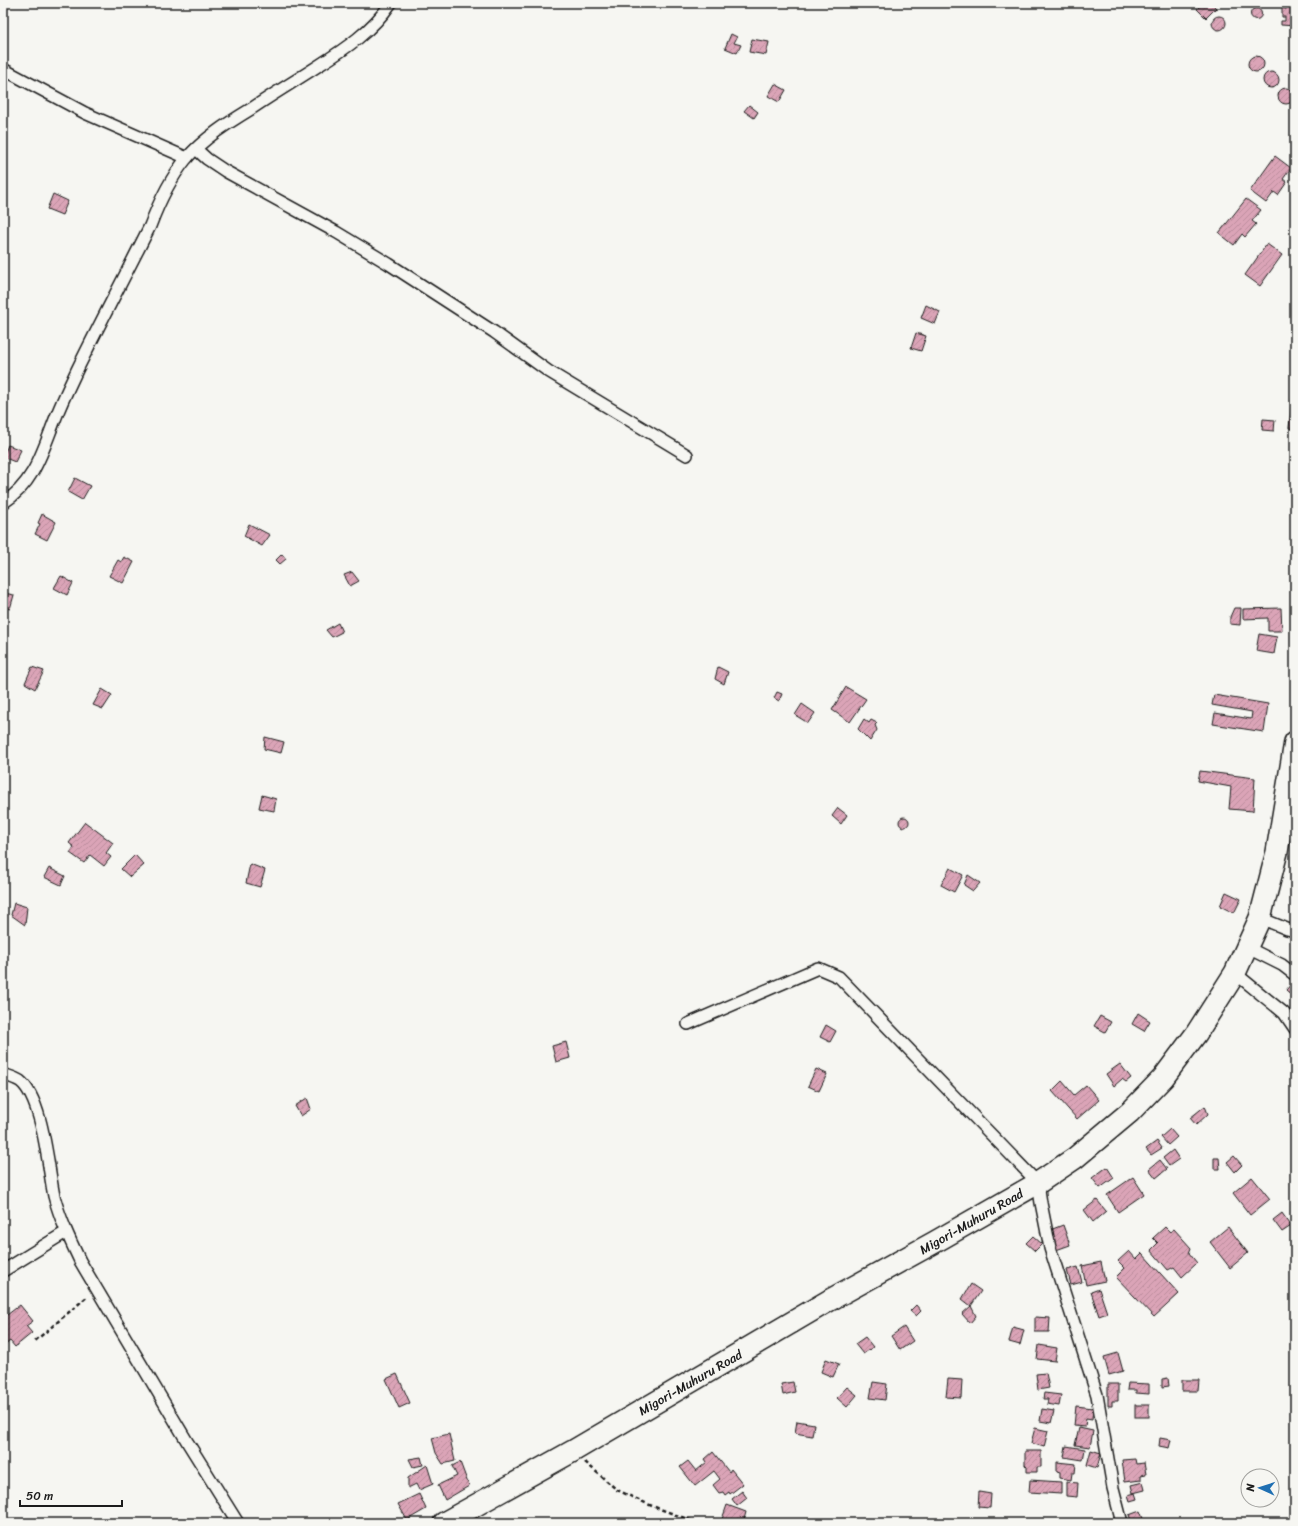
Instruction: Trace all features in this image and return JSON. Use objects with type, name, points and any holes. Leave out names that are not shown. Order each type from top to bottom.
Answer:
[{"type":"highway","name":"Migori-Muhuru Road","points":[[444,1523],[573,1451],[830,1300],[1038,1183],[1075,1158],[1130,1112],[1163,1078],[1196,1034],[1235,973],[1260,918],[1277,852],[1294,754]]},
{"type":"street","points":[[3,503],[20,489],[40,459],[60,406],[150,226],[158,204],[167,187],[187,158],[221,128],[331,58],[360,37],[374,26],[391,3]]},
{"type":"street","points":[[3,69],[85,113],[187,158]]},
{"type":"street","points":[[196,149],[207,159],[225,171],[336,232],[390,264],[494,332],[548,371],[687,455]]},
{"type":"street","points":[[1260,918],[1287,929],[1295,930]]},
{"type":"street","points":[[1246,947],[1282,965],[1295,975]]},
{"type":"street","points":[[688,1024],[818,968],[839,978],[1038,1183],[1050,1248],[1097,1395],[1113,1488],[1122,1523]]},
{"type":"street","points":[[1235,973],[1259,991],[1284,1013],[1295,1029]]},
{"type":"street","points":[[3,1074],[20,1081],[30,1093],[40,1120],[54,1197],[66,1232],[96,1289],[238,1523]]},
{"type":"street","points":[[3,1271],[66,1232]]},
{"type":"path","points":[[35,1341],[96,1289]]},
{"type":"path","points":[[573,1451],[617,1490],[652,1506],[698,1523]]},
{"type":"building","points":[[1203,3],[1211,3],[1216,8],[1206,18],[1197,9]]},
{"type":"building","points":[[1284,3],[1295,3],[1295,26],[1281,25],[1281,21],[1285,21],[1285,17],[1282,17],[1282,8],[1286,9],[1286,6],[1283,6]]},
{"type":"building","points":[[1256,8],[1260,10],[1262,14],[1260,18],[1256,20],[1252,18],[1250,14],[1252,10]]},
{"type":"building","points":[[1216,16],[1222,16],[1226,20],[1226,26],[1222,30],[1216,30],[1212,26],[1212,20]]},
{"type":"building","points":[[731,34],[737,37],[734,43],[741,45],[737,53],[725,48]]},
{"type":"building","points":[[752,39],[769,42],[766,55],[749,52]]},
{"type":"building","points":[[1256,56],[1263,61],[1264,64],[1259,71],[1256,72],[1249,67],[1248,64],[1253,57]]},
{"type":"building","points":[[1271,72],[1277,74],[1279,80],[1277,86],[1271,88],[1265,86],[1263,80],[1265,74]]},
{"type":"building","points":[[775,84],[786,90],[779,102],[768,96]]},
{"type":"building","points":[[1286,88],[1293,93],[1294,96],[1289,103],[1286,104],[1279,99],[1278,96],[1283,89]]},
{"type":"building","points":[[749,105],[758,112],[754,118],[744,111]]},
{"type":"building","points":[[1275,156],[1291,168],[1283,179],[1287,182],[1278,195],[1274,192],[1266,203],[1250,191]]},
{"type":"building","points":[[53,194],[68,201],[62,215],[47,209]]},
{"type":"building","points":[[1246,199],[1261,210],[1252,221],[1256,224],[1245,237],[1242,234],[1234,245],[1219,233]]},
{"type":"building","points":[[1267,244],[1282,255],[1260,286],[1245,275]]},
{"type":"building","points":[[926,305],[940,312],[935,324],[921,318]]},
{"type":"building","points":[[916,333],[926,336],[921,351],[911,348]]},
{"type":"building","points":[[1293,393],[1295,393],[1295,429],[1289,428]]},
{"type":"building","points":[[1263,419],[1275,420],[1274,431],[1262,430]]},
{"type":"building","points":[[8,445],[21,450],[15,462],[3,457]]},
{"type":"building","points":[[75,478],[90,486],[82,500],[68,492]]},
{"type":"building","points":[[42,514],[56,522],[47,540],[35,534],[40,524],[38,523]]},
{"type":"building","points":[[249,524],[270,535],[262,546],[244,536]]},
{"type":"building","points":[[282,554],[286,559],[280,564],[276,560]]},
{"type":"building","points":[[124,557],[134,562],[123,583],[109,576],[118,560],[121,562]]},
{"type":"building","points":[[352,572],[359,581],[350,586],[344,575]]},
{"type":"building","points":[[61,576],[73,583],[67,595],[54,588]]},
{"type":"building","points":[[4,593],[14,595],[10,609],[3,607]]},
{"type":"building","points":[[1234,608],[1241,608],[1240,625],[1230,624],[1230,617]]},
{"type":"building","points":[[1281,608],[1282,631],[1268,631],[1268,618],[1243,619],[1243,609]]},
{"type":"building","points":[[338,623],[342,632],[332,637],[326,630]]},
{"type":"building","points":[[1259,634],[1277,637],[1274,654],[1256,651]]},
{"type":"building","points":[[32,667],[44,671],[35,689],[25,683]]},
{"type":"building","points":[[718,667],[728,672],[724,684],[715,679]]},
{"type":"building","points":[[846,687],[866,699],[850,722],[832,710]]},
{"type":"building","points":[[102,689],[112,695],[103,709],[93,705]]},
{"type":"building","points":[[777,692],[782,694],[779,701],[774,698]]},
{"type":"building","points":[[1214,695],[1268,704],[1264,732],[1213,724],[1215,713],[1251,719],[1252,712],[1212,705]]},
{"type":"building","points":[[802,704],[815,713],[808,723],[795,715]]},
{"type":"building","points":[[864,719],[869,723],[871,720],[877,723],[875,725],[877,730],[870,741],[858,729]]},
{"type":"building","points":[[265,737],[284,742],[281,753],[264,749]]},
{"type":"building","points":[[1200,771],[1255,778],[1253,811],[1229,809],[1231,787],[1198,781]]},
{"type":"building","points":[[262,795],[276,799],[274,811],[259,808]]},
{"type":"building","points":[[838,808],[847,815],[841,824],[832,816]]},
{"type":"building","points":[[902,817],[906,817],[908,818],[908,826],[902,827],[899,824],[899,820]]},
{"type":"building","points":[[85,822],[113,843],[106,853],[111,857],[104,866],[90,855],[84,863],[70,853],[74,847],[69,843]]},
{"type":"building","points":[[135,855],[144,865],[130,877],[121,869]]},
{"type":"building","points":[[250,864],[265,870],[260,887],[246,883]]},
{"type":"building","points":[[49,868],[65,876],[61,885],[44,877]]},
{"type":"building","points":[[950,868],[963,875],[954,892],[941,885]]},
{"type":"building","points":[[968,875],[980,883],[973,891],[964,885]]},
{"type":"building","points":[[1226,892],[1241,899],[1234,913],[1220,906]]},
{"type":"building","points":[[14,903],[27,907],[25,925],[11,915]]},
{"type":"building","points":[[1293,982],[1295,983],[1295,998],[1286,990]]},
{"type":"building","points":[[1138,1013],[1150,1021],[1144,1031],[1132,1024]]},
{"type":"building","points":[[1100,1016],[1111,1022],[1105,1032],[1094,1026]]},
{"type":"building","points":[[826,1025],[836,1031],[830,1042],[820,1037]]},
{"type":"building","points":[[566,1042],[570,1058],[556,1062],[552,1046]]},
{"type":"building","points":[[1120,1064],[1131,1078],[1126,1082],[1122,1079],[1114,1086],[1106,1074]]},
{"type":"building","points":[[816,1069],[827,1074],[819,1091],[808,1086]]},
{"type":"building","points":[[1062,1081],[1074,1095],[1086,1085],[1099,1100],[1077,1119],[1052,1091]]},
{"type":"building","points":[[307,1098],[311,1109],[301,1116],[295,1106]]},
{"type":"building","points":[[1205,1106],[1208,1114],[1196,1125],[1190,1118]]},
{"type":"building","points":[[1170,1129],[1177,1137],[1168,1145],[1161,1137]]},
{"type":"building","points":[[1157,1141],[1162,1148],[1151,1155],[1146,1149]]},
{"type":"building","points":[[1173,1150],[1179,1159],[1169,1166],[1163,1158]]},
{"type":"building","points":[[1234,1156],[1242,1165],[1235,1172],[1227,1162]]},
{"type":"building","points":[[1214,1158],[1219,1158],[1220,1169],[1214,1169]]},
{"type":"building","points":[[1160,1160],[1167,1169],[1156,1178],[1149,1169]]},
{"type":"building","points":[[1107,1167],[1114,1178],[1100,1188],[1092,1178]]},
{"type":"building","points":[[1133,1177],[1144,1194],[1118,1212],[1107,1195]]},
{"type":"building","points":[[1252,1177],[1270,1199],[1250,1215],[1233,1193]]},
{"type":"building","points":[[1097,1200],[1106,1211],[1093,1222],[1084,1210]]},
{"type":"building","points":[[1282,1213],[1291,1226],[1282,1232],[1273,1220]]},
{"type":"building","points":[[1063,1225],[1070,1245],[1056,1250],[1050,1230]]},
{"type":"building","points":[[1165,1227],[1170,1232],[1174,1229],[1191,1248],[1189,1253],[1197,1263],[1182,1277],[1174,1267],[1168,1270],[1151,1250],[1158,1243],[1153,1238]]},
{"type":"building","points":[[1228,1227],[1248,1253],[1230,1268],[1210,1242]]},
{"type":"building","points":[[1033,1236],[1042,1244],[1035,1251],[1026,1243]]},
{"type":"building","points":[[1129,1251],[1136,1259],[1142,1253],[1179,1294],[1154,1317],[1116,1277],[1125,1268],[1118,1261]]},
{"type":"building","points":[[1101,1262],[1105,1281],[1086,1285],[1082,1266]]},
{"type":"building","points":[[1078,1267],[1082,1282],[1071,1285],[1067,1270]]},
{"type":"building","points":[[971,1284],[981,1291],[971,1306],[962,1299]]},
{"type":"building","points":[[1099,1289],[1107,1313],[1099,1316],[1091,1292]]},
{"type":"building","points":[[20,1305],[33,1321],[26,1326],[32,1333],[15,1347],[10,1341],[3,1347],[3,1318]]},
{"type":"building","points":[[916,1305],[921,1311],[916,1316],[910,1311]]},
{"type":"building","points":[[971,1306],[976,1316],[970,1323],[962,1314]]},
{"type":"building","points":[[1035,1317],[1050,1318],[1049,1332],[1035,1332]]},
{"type":"building","points":[[904,1327],[913,1341],[900,1350],[891,1336]]},
{"type":"building","points":[[1013,1327],[1024,1330],[1020,1345],[1009,1342]]},
{"type":"building","points":[[865,1337],[873,1347],[863,1354],[855,1344]]},
{"type":"building","points":[[1039,1345],[1057,1348],[1055,1361],[1037,1359]]},
{"type":"building","points":[[1118,1353],[1123,1371],[1109,1375],[1104,1357]]},
{"type":"building","points":[[826,1359],[839,1364],[833,1377],[821,1372]]},
{"type":"building","points":[[1046,1373],[1049,1388],[1038,1390],[1036,1374]]},
{"type":"building","points":[[397,1374],[410,1403],[399,1408],[386,1379]]},
{"type":"building","points":[[1168,1378],[1169,1386],[1162,1387],[1162,1379]]},
{"type":"building","points":[[948,1379],[962,1380],[961,1398],[946,1397]]},
{"type":"building","points":[[1182,1380],[1199,1380],[1198,1391],[1182,1391]]},
{"type":"building","points":[[793,1382],[795,1392],[783,1395],[781,1384]]},
{"type":"building","points":[[873,1382],[887,1384],[885,1400],[870,1398]]},
{"type":"building","points":[[1128,1383],[1149,1384],[1149,1394],[1136,1393],[1136,1390],[1127,1390]]},
{"type":"building","points":[[1108,1384],[1118,1384],[1118,1401],[1112,1401],[1112,1406],[1108,1406]]},
{"type":"building","points":[[847,1387],[857,1395],[847,1407],[837,1398]]},
{"type":"building","points":[[1044,1393],[1061,1395],[1059,1406],[1047,1404],[1048,1399],[1043,1399]]},
{"type":"building","points":[[1135,1405],[1149,1405],[1149,1417],[1135,1417]]},
{"type":"building","points":[[1076,1406],[1093,1408],[1092,1419],[1086,1418],[1085,1427],[1074,1426]]},
{"type":"building","points":[[1042,1409],[1054,1411],[1051,1423],[1040,1421]]},
{"type":"building","points":[[797,1421],[814,1424],[812,1436],[795,1433]]},
{"type":"building","points":[[1035,1428],[1048,1431],[1044,1447],[1031,1443]]},
{"type":"building","points":[[1079,1428],[1093,1431],[1090,1447],[1075,1445]]},
{"type":"building","points":[[449,1434],[455,1461],[443,1464],[436,1453],[432,1438]]},
{"type":"building","points":[[1160,1438],[1171,1440],[1169,1448],[1159,1446]]},
{"type":"building","points":[[1066,1446],[1085,1449],[1083,1460],[1064,1457]]},
{"type":"building","points":[[1091,1450],[1101,1453],[1097,1468],[1087,1465]]},
{"type":"building","points":[[1025,1451],[1041,1451],[1041,1467],[1037,1467],[1037,1472],[1027,1472],[1027,1467],[1025,1465]]},
{"type":"building","points":[[713,1452],[729,1472],[731,1469],[743,1484],[730,1494],[729,1492],[725,1495],[723,1492],[719,1493],[713,1485],[720,1479],[714,1471],[695,1486],[680,1467],[688,1461],[696,1471],[707,1462],[705,1459]]},
{"type":"building","points":[[421,1457],[423,1465],[413,1467],[409,1459]]},
{"type":"building","points":[[1135,1459],[1136,1464],[1144,1463],[1146,1474],[1141,1475],[1141,1480],[1125,1482],[1122,1460]]},
{"type":"building","points":[[460,1462],[469,1486],[445,1500],[438,1485],[457,1476],[452,1466]]},
{"type":"building","points":[[1057,1462],[1076,1464],[1075,1473],[1072,1473],[1071,1480],[1060,1478],[1060,1472],[1057,1471]]},
{"type":"building","points":[[427,1465],[433,1484],[419,1490],[416,1484],[408,1488],[408,1478]]},
{"type":"building","points":[[1030,1480],[1061,1482],[1061,1494],[1029,1492]]},
{"type":"building","points":[[1066,1482],[1078,1483],[1077,1497],[1066,1496]]},
{"type":"building","points":[[1143,1482],[1145,1490],[1133,1493],[1131,1485]]},
{"type":"building","points":[[742,1491],[747,1498],[737,1506],[732,1499]]},
{"type":"building","points":[[979,1492],[991,1494],[990,1508],[978,1507]]},
{"type":"building","points":[[1135,1493],[1137,1499],[1130,1501],[1128,1495]]},
{"type":"building","points":[[419,1494],[426,1509],[407,1520],[398,1504]]},
{"type":"building","points":[[727,1505],[746,1512],[743,1523],[721,1522]]},
{"type":"building","points":[[1140,1511],[1144,1521],[1132,1523],[1129,1515]]}]
